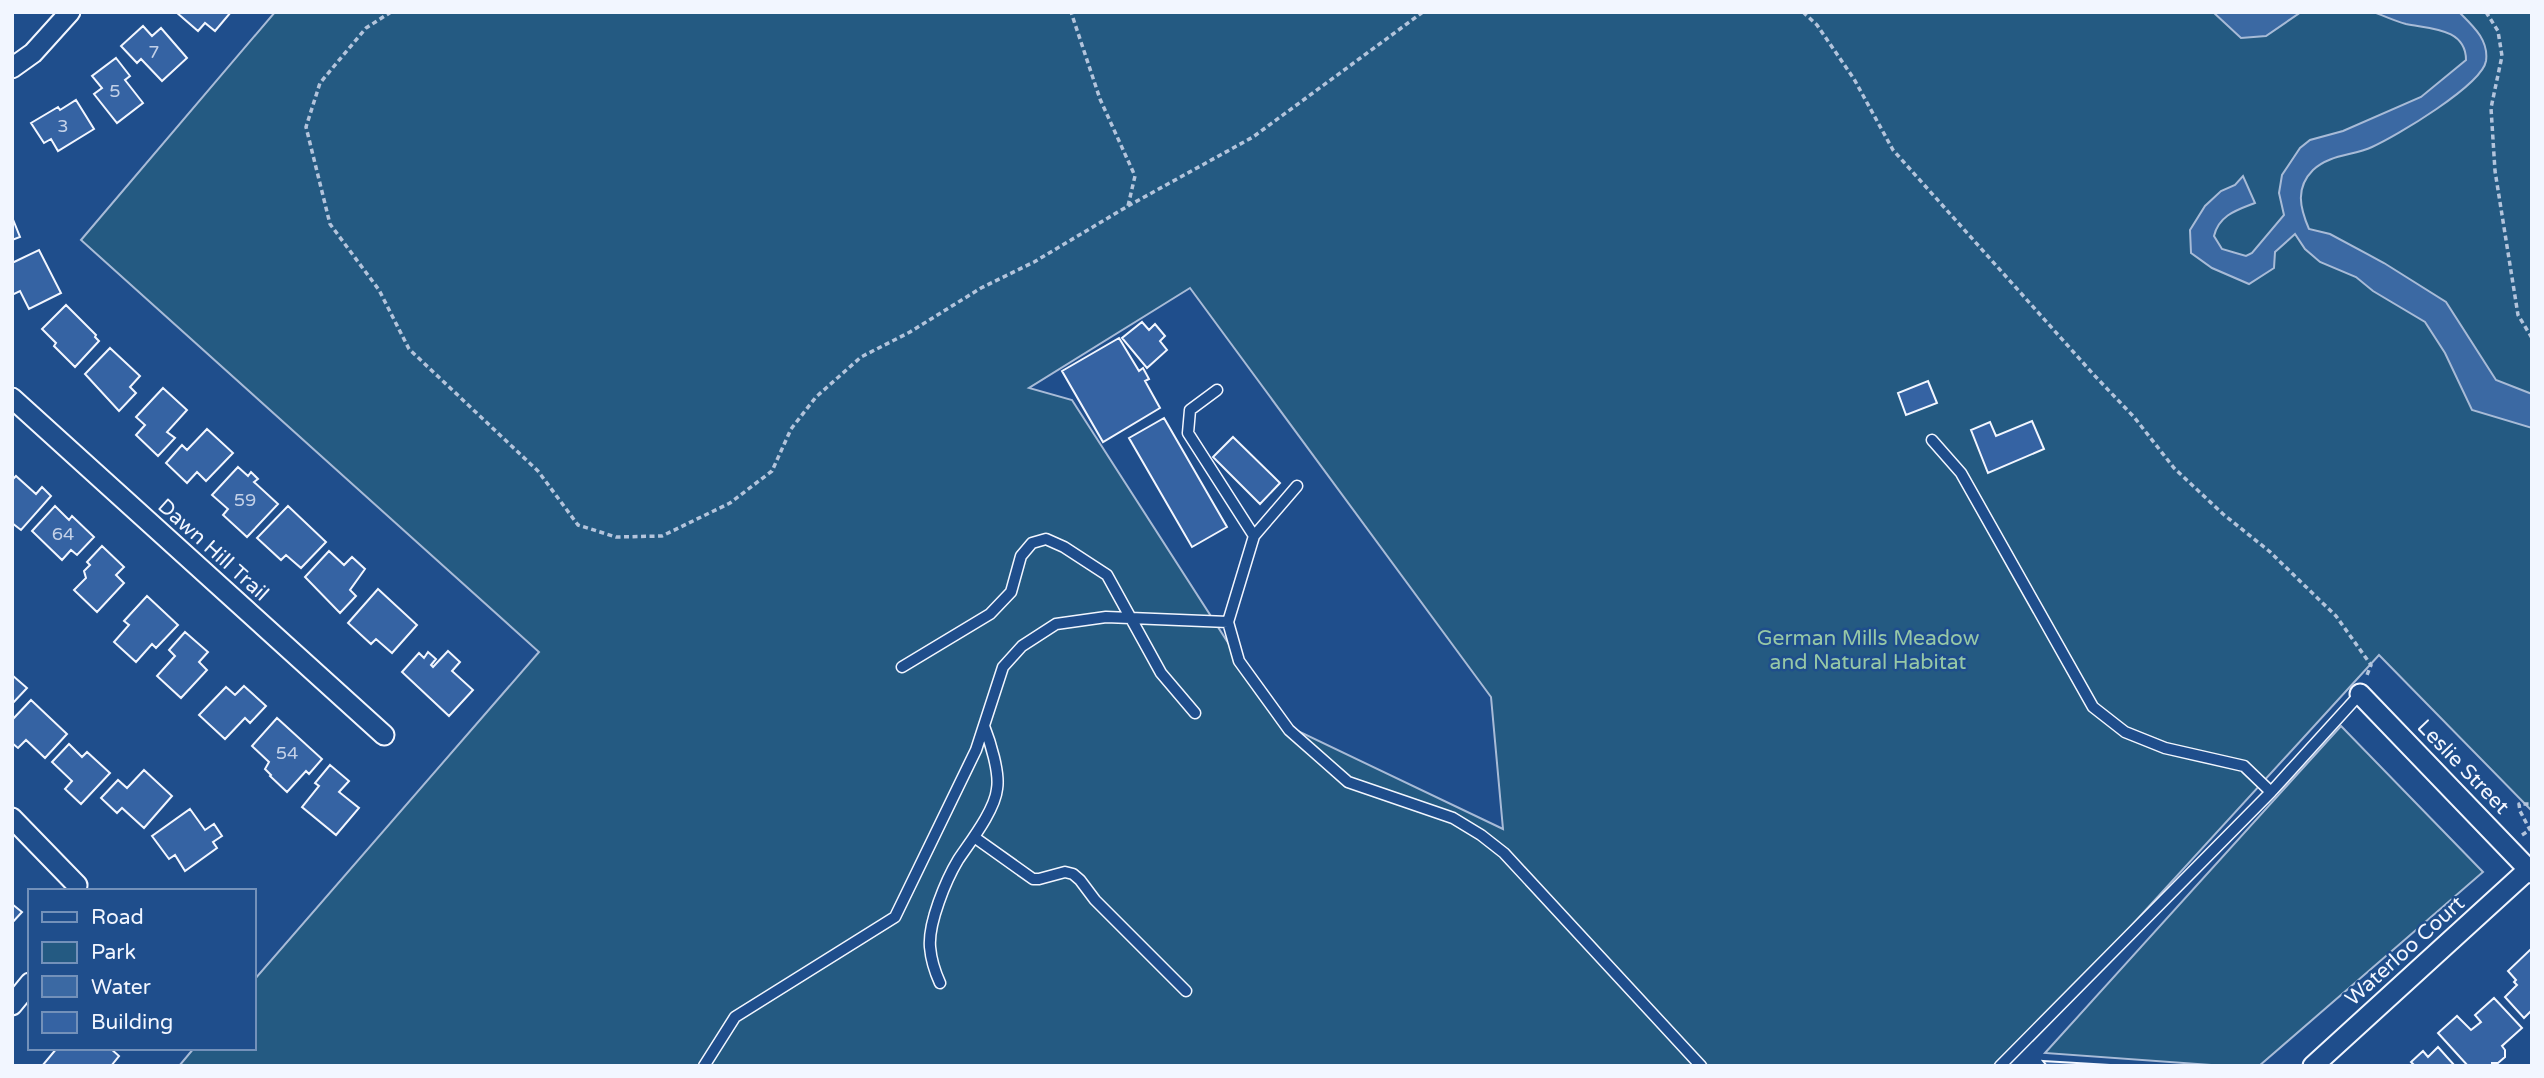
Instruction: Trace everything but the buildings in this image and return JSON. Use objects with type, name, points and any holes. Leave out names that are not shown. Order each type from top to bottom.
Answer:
[{"type":"street","points":[[12,68],[33,53],[70,12]]},
{"type":"street","name":"Dawn Hill Trail","points":[[14,405],[384,735]]},
{"type":"street","name":"Leslie Street","points":[[2360,695],[2530,871]]},
{"type":"street","points":[[12,818],[77,885],[76,889]]},
{"type":"street","name":"Waterloo Court","points":[[2313,1066],[2530,871]]},
{"type":"street","points":[[12,1005],[28,985]]},
{"type":"lane","points":[[1217,390],[1189,410],[1188,433],[1254,536]]},
{"type":"lane","points":[[1933,440],[1961,472],[2093,707],[2124,732],[2165,748],[2244,766],[2271,792]]},
{"type":"lane","points":[[1297,486],[1254,536],[1228,622],[1239,661],[1289,730],[1348,782],[1453,818],[1504,853],[1701,1066]]},
{"type":"lane","points":[[902,667],[990,614],[1011,592],[1021,556],[1032,542],[1046,539],[1064,547],[1107,575],[1161,673],[1195,713]]},
{"type":"lane","points":[[704,1066],[735,1017],[895,917],[976,750],[1003,667],[1022,646],[1056,624],[1106,617],[1228,622]]},
{"type":"lane","points":[[2000,1066],[2271,792],[2360,695]]},
{"type":"lane","points":[[940,983],[934,970],[929,945],[936,911],[957,862],[982,825],[998,789],[992,746],[984,726]]},
{"type":"lane","points":[[974,837],[1033,878],[1065,872],[1073,874],[1095,900],[1186,991]]},
{"type":"path","points":[[391,12],[366,28],[320,83],[306,127],[330,224],[379,290],[409,349],[538,471],[578,526],[616,537],[662,537],[730,503],[772,471],[791,429],[816,397],[861,357],[910,332],[981,288],[1034,262],[1128,206],[1254,137],[1423,12]]},
{"type":"path","points":[[1071,12],[1100,99],[1135,176],[1128,206]]},
{"type":"path","points":[[1803,12],[1817,25],[1854,79],[1894,150],[2134,417],[2174,468],[2222,514],[2269,551],[2336,616],[2371,665],[2360,695]]},
{"type":"path","points":[[2486,12],[2498,31],[2502,56],[2491,108],[2496,171],[2518,315],[2532,338]]},
{"type":"path","points":[[2502,842],[2530,830],[2519,804],[2532,804]]},
{"type":"green space","name":"German Mills Meadow and Natural Habitat","points":[[275,12],[2532,12],[2532,811],[2379,655],[2003,1066],[179,1066],[192,1050],[256,1050],[256,978],[539,652],[81,240]],"holes":[[[1190,288],[1491,697],[1503,829],[1279,722],[1072,400],[1029,388]]]},
{"type":"green space","points":[[2341,726],[2483,872],[2259,1066],[2045,1053]]},
{"type":"water","points":[[2213,12],[2301,12],[2266,36],[2241,38]]},
{"type":"water","points":[[2374,12],[2459,12],[2482,40],[2486,61],[2470,83],[2417,122],[2372,147],[2334,158],[2313,170],[2301,191],[2302,206],[2309,229],[2330,234],[2384,263],[2446,302],[2496,380],[2532,394],[2532,428],[2472,410],[2445,353],[2425,322],[2373,291],[2356,277],[2320,262],[2305,249],[2295,234],[2275,252],[2274,268],[2249,284],[2212,268],[2191,253],[2190,230],[2205,206],[2221,191],[2235,185],[2243,176],[2255,203],[2224,218],[2214,236],[2222,249],[2246,256],[2252,253],[2284,215],[2279,193],[2282,175],[2300,148],[2310,140],[2343,131],[2421,97],[2466,60],[2464,49],[2453,36],[2436,29],[2402,23]]}]
